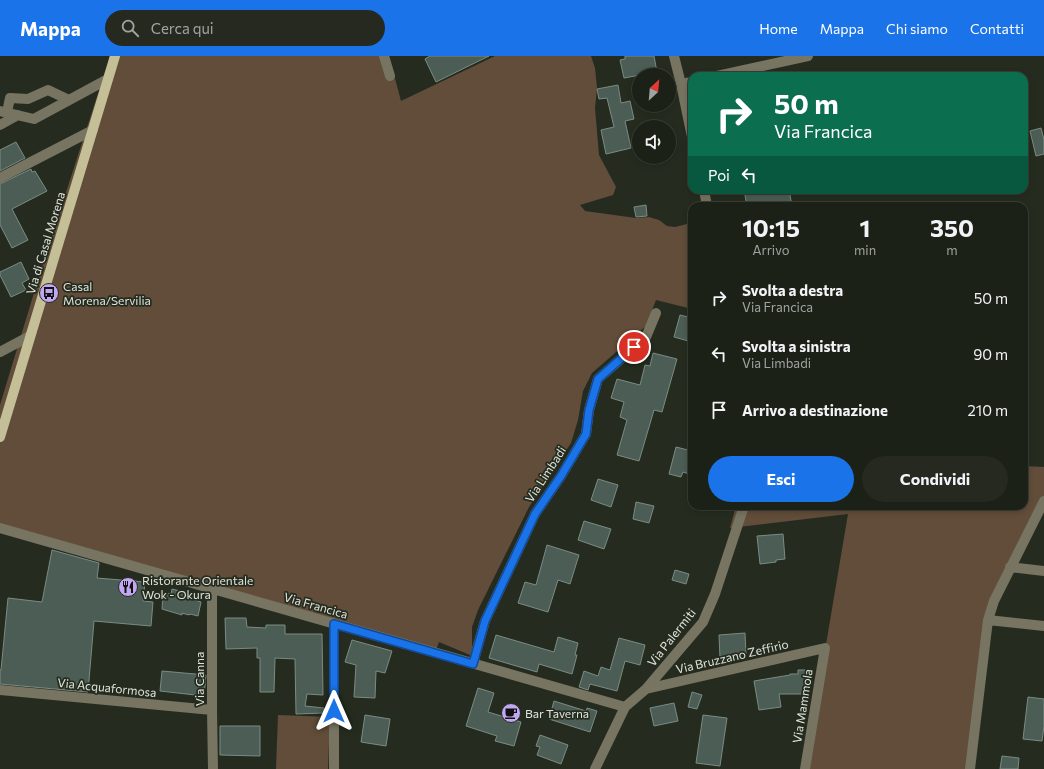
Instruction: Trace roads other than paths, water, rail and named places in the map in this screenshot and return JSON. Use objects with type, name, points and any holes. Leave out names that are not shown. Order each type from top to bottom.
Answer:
[{"type":"main road","name":"Via di Casal Morena","points":[[0,437],[115,56]]},
{"type":"street","points":[[384,56],[390,76]]},
{"type":"street","points":[[674,56],[688,118]]},
{"type":"street","points":[[735,72],[808,56]]},
{"type":"street","points":[[69,100],[48,90],[28,99],[10,98],[4,112],[34,119],[108,79]]},
{"type":"street","points":[[681,84],[688,83]]},
{"type":"street","points":[[0,125],[18,115]]},
{"type":"street","points":[[0,178],[93,130]]},
{"type":"street","name":"Via Limbadi","points":[[473,664],[485,621],[535,514],[561,476],[586,434],[589,410],[598,379],[646,337],[656,313]]},
{"type":"street","points":[[0,352],[30,336]]},
{"type":"street","points":[[970,769],[988,620],[994,601],[1010,567],[1044,501]]},
{"type":"street","name":"Via Palermiti","points":[[595,769],[625,707],[646,689],[703,622],[715,594],[743,510]]},
{"type":"street","name":"Via Francica","points":[[0,528],[625,707]]},
{"type":"street","points":[[1010,567],[1044,571]]},
{"type":"street","name":"Via Canna","points":[[212,589],[213,769]]},
{"type":"street","points":[[988,620],[1044,626]]},
{"type":"street","points":[[334,624],[334,769]]},
{"type":"street","name":"Via Bruzzano Zeffirio","points":[[646,689],[825,648]]},
{"type":"street","name":"Via Mammola","points":[[805,769],[825,648]]},
{"type":"street","name":"Via Acquaformosa","points":[[0,690],[212,710]]},
{"type":"place","name":"Casal Morena/Servilia","points":[[49,293]]},
{"type":"place","name":"Ristorante Orientale Wok - Okura","points":[[128,587]]},
{"type":"place","name":"Bar Taverna","points":[[511,713]]}]
